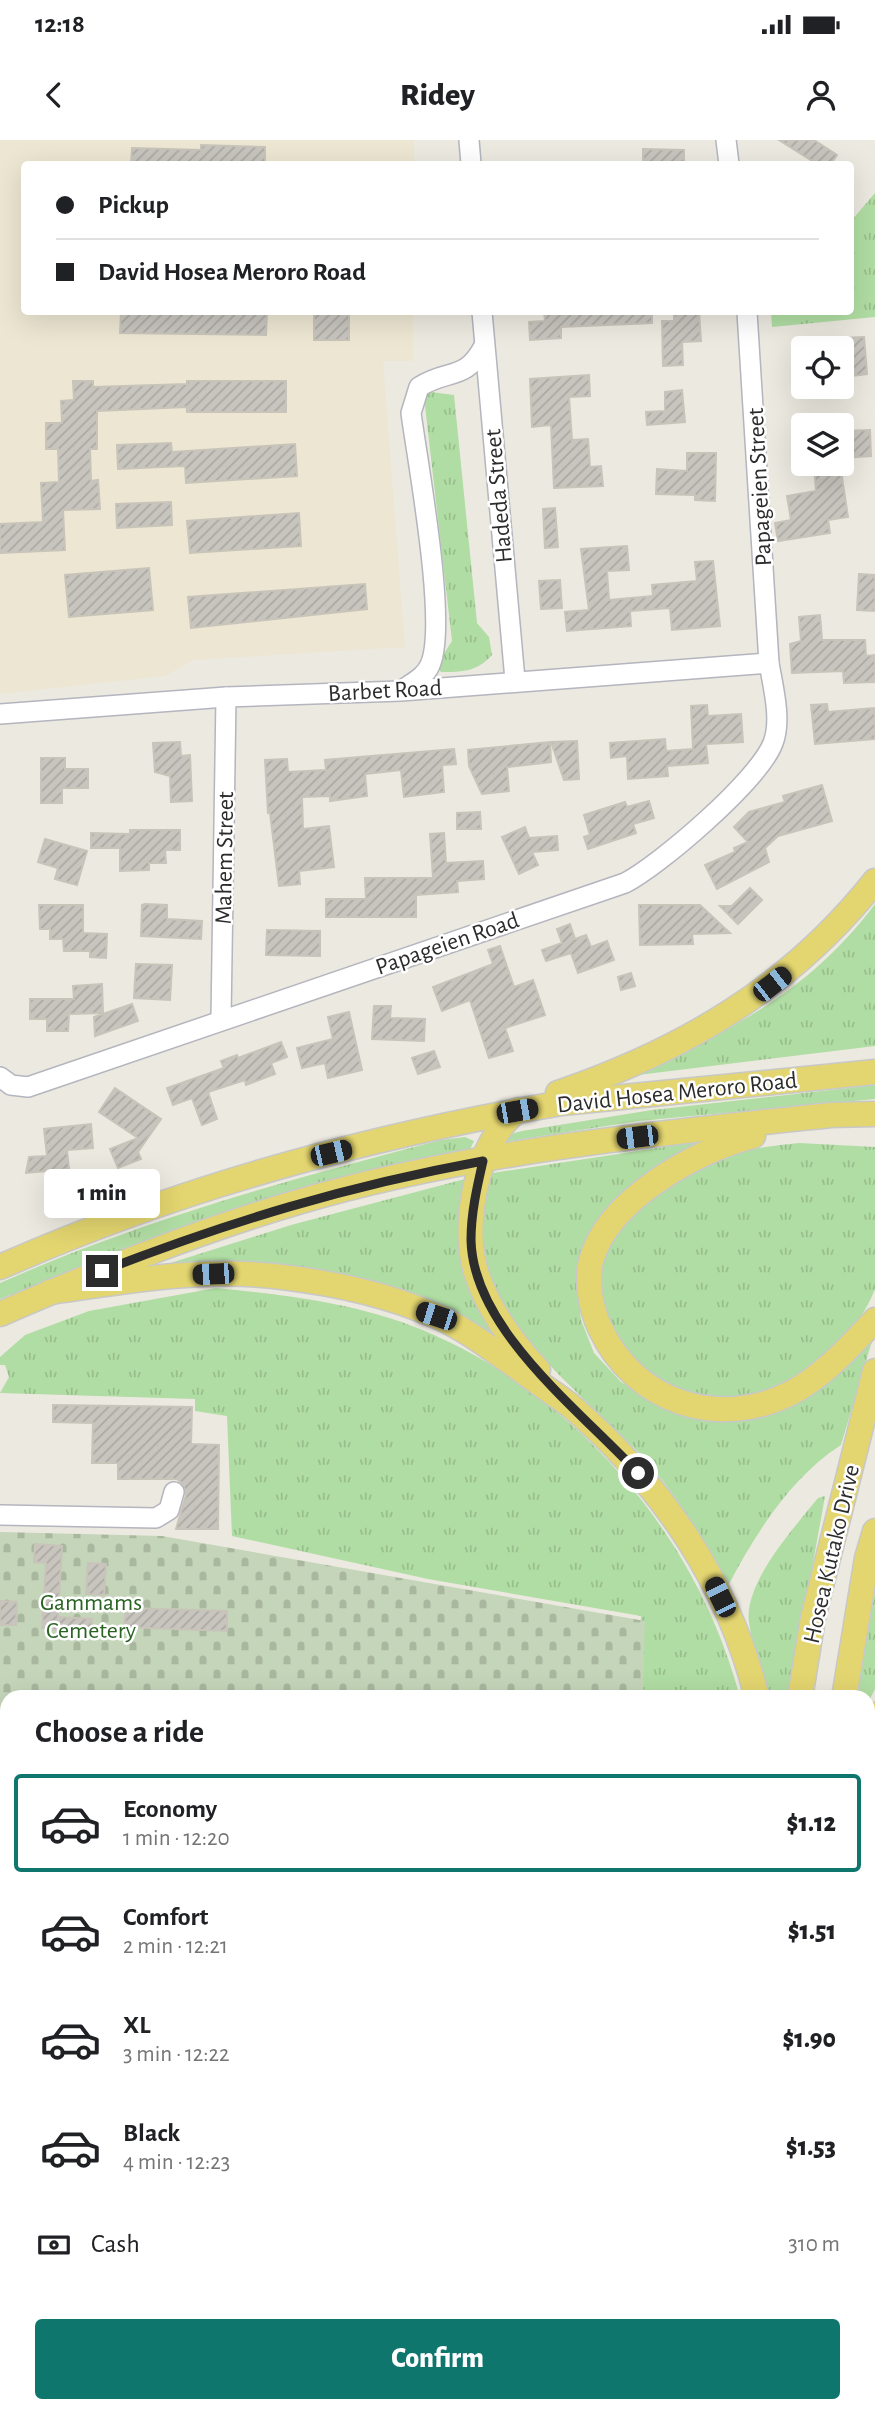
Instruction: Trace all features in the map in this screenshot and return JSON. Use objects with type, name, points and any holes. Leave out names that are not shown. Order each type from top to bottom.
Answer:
[{"type":"main road","points":[[754,1690],[729,1612],[696,1549],[651,1487],[510,1340],[476,1275],[471,1242],[472,1208],[483,1161],[497,1130],[517,1111],[654,1056],[754,998],[823,939],[875,881]]},
{"type":"main road","name":"David Hosea Meroro Road","points":[[0,1267],[57,1242],[304,1159],[517,1111],[562,1103],[875,1072]]},
{"type":"main road","name":"David Hosea Meroro Road","points":[[0,1314],[180,1241],[298,1202],[396,1177],[568,1145],[831,1115],[871,1114]]},
{"type":"main road","points":[[831,1115],[724,1143],[665,1174],[632,1202],[600,1241],[591,1261],[592,1306],[608,1346],[622,1366],[643,1385],[697,1406],[728,1409],[764,1404],[809,1382],[834,1363],[875,1320]]},
{"type":"main road","points":[[50,1292],[151,1278],[207,1274],[279,1276],[323,1283],[436,1316],[468,1334],[572,1407]]},
{"type":"main road","name":"Hosea Kutako Drive","points":[[801,1690],[813,1618],[875,1371]]},
{"type":"main road","name":"Hosea Kutako Drive","points":[[845,1690],[867,1558],[875,1531]]},
{"type":"street","points":[[469,140],[471,161]]},
{"type":"street","points":[[726,140],[729,161]]},
{"type":"street","name":"Hadeda Street","points":[[482,315],[516,680]]},
{"type":"street","name":"Papageien Street","points":[[747,315],[769,663]]},
{"type":"street","points":[[401,691],[423,677],[430,666],[438,625],[411,413],[419,387],[446,374],[463,373],[475,363],[484,346]]},
{"type":"street","name":"Barbet Road","points":[[0,715],[226,697],[401,691],[516,680],[769,663]]},
{"type":"street","name":"Papageien Road","points":[[0,1077],[11,1085],[27,1087],[625,883],[646,872],[753,774],[773,743],[776,708],[769,663]]},
{"type":"street","name":"Mahem Street","points":[[221,1019],[226,697]]},
{"type":"street","points":[[0,1515],[156,1518],[169,1510],[174,1492]]},
{"type":"shaded area","points":[[0,140],[414,140],[414,161],[21,161],[21,315],[413,315],[413,361],[383,361],[405,647],[193,660],[165,676],[0,694]]},
{"type":"green space","points":[[875,193],[875,317],[772,327],[771,315],[854,315],[854,218]]},
{"type":"green space","points":[[431,392],[454,395],[477,623],[489,637],[492,655],[481,665],[462,671],[441,672],[436,666],[452,641],[424,397]]},
{"type":"green space","points":[[875,904],[875,1046],[638,1075],[738,1023],[796,985],[823,962]]},
{"type":"green space","points":[[875,1085],[875,1099],[639,1121],[503,1142],[511,1134],[522,1131],[652,1110]]},
{"type":"green space","points":[[465,1137],[474,1141],[469,1151],[144,1243],[0,1299],[0,1283],[162,1220],[329,1170],[441,1140]]},
{"type":"green space","points":[[710,1140],[652,1173],[578,1293],[581,1320],[594,1353],[621,1382],[654,1402],[727,1419],[766,1416],[813,1395],[872,1341],[841,1445],[806,1473],[790,1490],[762,1527],[728,1586],[666,1484],[640,1454],[551,1367],[509,1317],[494,1293],[485,1269],[481,1245],[486,1174]]},
{"type":"green space","points":[[799,1143],[875,1147],[875,1289],[868,1304],[849,1333],[825,1357],[796,1377],[756,1395],[741,1399],[714,1398],[687,1392],[663,1382],[640,1367],[622,1348],[608,1326],[600,1301],[599,1273],[609,1242],[618,1228],[643,1204],[708,1161],[747,1150]]},
{"type":"green space","points":[[465,1179],[508,1350],[457,1319],[161,1266],[291,1225]]},
{"type":"green space","points":[[216,1288],[271,1294],[326,1302],[380,1315],[432,1334],[487,1362],[538,1397],[585,1437],[627,1482],[664,1531],[695,1583],[721,1639],[738,1690],[637,1690],[641,1616],[428,1579],[232,1536],[227,1416],[195,1411],[195,1399],[0,1393],[9,1377],[5,1365],[0,1365],[0,1357],[25,1335],[89,1311]]},
{"type":"green space","points":[[825,1496],[790,1690],[763,1690],[749,1623],[749,1607],[762,1574],[773,1556],[818,1498]]},
{"type":"green space","name":"Gammams Cemetery","points":[[0,1532],[162,1536],[645,1621],[643,1690],[0,1690]]},
{"type":"green space","points":[[875,1591],[875,1689],[858,1690]]},
{"type":"building","points":[[779,140],[814,140],[837,155],[833,161],[812,161]]},
{"type":"building","points":[[201,145],[265,147],[265,161],[131,161],[132,148],[201,150]]},
{"type":"building","points":[[643,149],[684,150],[684,161],[643,161]]},
{"type":"building","points":[[121,315],[267,315],[266,335],[120,333]]},
{"type":"building","points":[[314,315],[349,315],[349,340],[314,340]]},
{"type":"building","points":[[544,315],[652,315],[652,323],[561,327],[561,338],[530,340],[529,322],[545,321]]},
{"type":"building","points":[[674,315],[699,315],[701,341],[682,342],[683,365],[663,366],[662,321],[674,321]]},
{"type":"building","points":[[854,337],[864,337],[867,374],[854,376]]},
{"type":"building","points":[[589,375],[590,396],[569,397],[572,440],[588,439],[590,467],[601,466],[603,486],[554,488],[551,425],[532,427],[530,379]]},
{"type":"building","points":[[73,381],[93,381],[93,387],[187,384],[187,381],[286,381],[286,412],[187,412],[187,407],[97,411],[97,449],[90,449],[91,481],[98,480],[100,509],[63,510],[65,550],[0,553],[0,524],[43,522],[41,483],[59,482],[58,449],[46,449],[46,423],[62,423],[61,401],[74,400]]},
{"type":"building","points":[[682,390],[685,422],[647,425],[646,412],[665,411],[665,392]]},
{"type":"building","points":[[870,430],[871,456],[854,457],[854,431]]},
{"type":"building","points":[[171,443],[172,452],[295,444],[297,476],[186,483],[185,466],[118,469],[117,445]]},
{"type":"building","points":[[687,453],[716,453],[715,501],[695,500],[695,495],[656,494],[657,469],[687,471]]},
{"type":"building","points":[[815,476],[842,476],[848,517],[828,520],[830,533],[778,541],[775,523],[791,520],[787,496],[816,491]]},
{"type":"building","points":[[171,502],[172,525],[117,528],[116,504]]},
{"type":"building","points":[[555,508],[558,547],[545,548],[543,509]]},
{"type":"building","points":[[299,513],[301,546],[190,553],[187,521]]},
{"type":"building","points":[[627,546],[629,570],[607,571],[609,600],[653,596],[652,585],[697,581],[695,562],[713,561],[720,626],[672,630],[670,608],[630,611],[631,626],[567,631],[565,612],[589,610],[581,549]]},
{"type":"building","points":[[149,568],[153,610],[69,617],[65,575]]},
{"type":"building","points":[[859,574],[875,575],[875,611],[857,610]]},
{"type":"building","points":[[560,580],[562,608],[541,609],[539,581]]},
{"type":"building","points":[[365,584],[367,609],[191,628],[188,597]]},
{"type":"building","points":[[820,615],[822,640],[865,640],[866,656],[875,655],[875,682],[844,683],[843,671],[792,673],[790,644],[801,641],[799,617]]},
{"type":"building","points":[[827,704],[828,712],[875,708],[875,739],[815,744],[811,705]]},
{"type":"building","points":[[707,705],[708,716],[741,714],[743,742],[706,744],[708,763],[667,766],[668,776],[628,779],[627,756],[611,758],[610,743],[665,739],[666,751],[693,749],[691,706]]},
{"type":"building","points":[[577,741],[579,779],[564,780],[551,742]]},
{"type":"building","points":[[180,742],[181,756],[190,755],[192,801],[171,802],[170,776],[155,772],[153,743]]},
{"type":"building","points":[[550,742],[551,762],[507,767],[509,791],[482,794],[469,766],[468,750]]},
{"type":"building","points":[[454,749],[456,764],[442,765],[444,792],[404,797],[401,770],[365,774],[367,796],[330,801],[330,796],[302,797],[303,829],[329,826],[334,867],[299,871],[300,884],[279,886],[268,813],[265,760],[287,759],[288,772],[326,770],[325,760]]},
{"type":"building","points":[[41,758],[65,758],[65,769],[88,769],[88,788],[62,788],[62,803],[41,803]]},
{"type":"building","points":[[822,785],[832,821],[778,836],[765,848],[769,862],[717,889],[705,865],[735,852],[734,848],[748,842],[734,827],[749,812],[785,802],[783,796]]},
{"type":"building","points":[[649,801],[654,818],[633,824],[636,833],[588,849],[584,837],[590,835],[584,815],[625,802],[627,807]]},
{"type":"building","points":[[480,812],[481,829],[457,829],[457,813]]},
{"type":"building","points":[[525,827],[529,838],[557,836],[558,850],[532,852],[538,865],[519,874],[502,837]]},
{"type":"building","points":[[130,830],[180,830],[180,850],[165,850],[166,863],[149,863],[149,870],[120,871],[120,848],[91,848],[91,833],[130,834]]},
{"type":"building","points":[[444,833],[446,863],[483,861],[484,879],[457,881],[458,892],[416,895],[416,917],[326,917],[326,899],[366,899],[365,878],[433,878],[430,834]]},
{"type":"building","points":[[45,839],[87,851],[77,885],[55,879],[58,868],[38,862]]},
{"type":"building","points":[[750,888],[762,900],[738,924],[720,906],[732,906]]},
{"type":"building","points":[[39,905],[83,905],[83,933],[107,934],[106,958],[90,957],[90,951],[64,951],[63,939],[50,939],[50,929],[40,929]]},
{"type":"building","points":[[142,905],[167,905],[167,919],[202,921],[201,939],[141,936]]},
{"type":"building","points":[[639,905],[700,905],[730,933],[692,934],[693,944],[640,945]]},
{"type":"building","points":[[570,924],[575,939],[586,935],[591,947],[607,941],[614,960],[578,973],[571,953],[546,961],[542,950],[562,943],[557,929]]},
{"type":"building","points":[[267,930],[320,931],[320,956],[266,955]]},
{"type":"building","points":[[500,946],[514,987],[533,980],[545,1015],[505,1028],[513,1051],[489,1058],[470,1000],[442,1011],[433,987],[493,964],[488,950]]},
{"type":"building","points":[[136,964],[172,965],[170,1000],[134,998]]},
{"type":"building","points":[[631,973],[635,986],[621,990],[618,977]]},
{"type":"building","points":[[102,984],[103,1013],[69,1014],[68,1031],[47,1031],[47,1019],[30,1019],[30,999],[74,999],[73,986]]},
{"type":"building","points":[[132,1004],[138,1021],[95,1036],[94,1017]]},
{"type":"building","points":[[374,1006],[391,1006],[390,1018],[425,1019],[424,1041],[372,1039]]},
{"type":"building","points":[[349,1012],[362,1070],[328,1078],[325,1063],[302,1068],[297,1048],[333,1039],[328,1017]]},
{"type":"building","points":[[281,1042],[287,1057],[271,1063],[275,1074],[246,1085],[245,1080],[208,1092],[217,1119],[202,1125],[192,1098],[173,1105],[167,1088],[224,1068],[221,1061],[237,1055],[238,1058]]},
{"type":"building","points":[[434,1051],[440,1067],[418,1074],[412,1058]]},
{"type":"building","points":[[115,1088],[161,1119],[138,1152],[141,1159],[118,1168],[110,1149],[138,1138],[99,1112]]},
{"type":"building","points":[[91,1124],[93,1148],[67,1150],[69,1169],[26,1173],[29,1157],[47,1156],[44,1129]]},
{"type":"building","points":[[53,1405],[192,1407],[191,1444],[219,1445],[218,1529],[176,1529],[186,1495],[183,1484],[177,1479],[118,1479],[118,1463],[92,1463],[93,1423],[53,1422]]},
{"type":"building","points":[[35,1544],[62,1546],[58,1617],[92,1619],[91,1634],[42,1628],[46,1563],[34,1562]]},
{"type":"building","points":[[88,1563],[106,1564],[104,1595],[86,1594]]},
{"type":"building","points":[[0,1601],[17,1602],[16,1625],[0,1625]]},
{"type":"building","points":[[126,1608],[227,1611],[227,1631],[124,1627]]},
{"type":"route","points":[[102,1271],[180,1241],[298,1202],[396,1177],[483,1161],[472,1208],[471,1242],[476,1275],[510,1340],[638,1473]]}]
